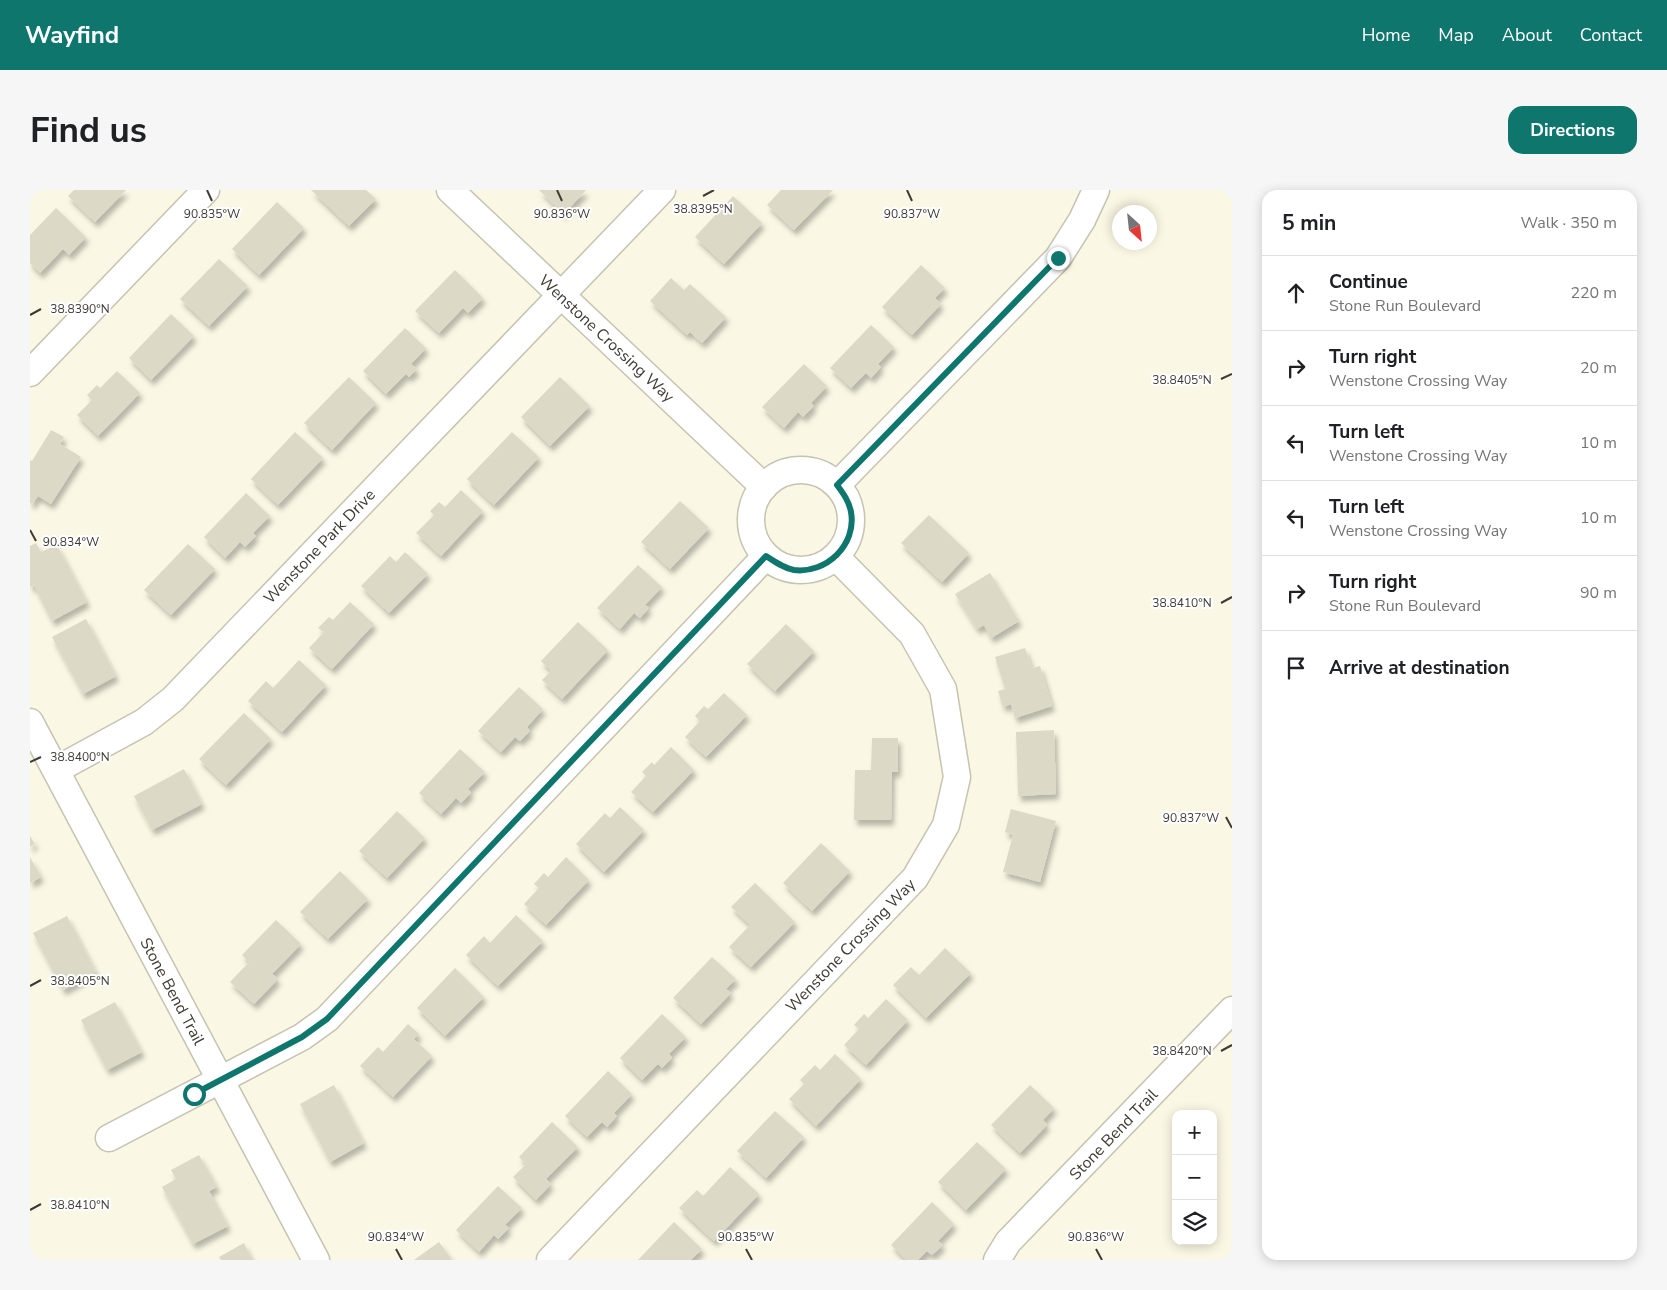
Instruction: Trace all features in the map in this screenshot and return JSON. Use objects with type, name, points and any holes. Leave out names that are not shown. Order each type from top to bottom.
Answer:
[{"type":"street","points":[[30,373],[206,190]]},
{"type":"street","name":"Wenstone Crossing Way","points":[[450,190],[764,487]]},
{"type":"street","name":"Wenstone Park Drive","points":[[56,770],[144,722],[173,699],[560,294],[662,190]]},
{"type":"street","points":[[837,485],[1058,258],[1082,220],[1096,190]]},
{"type":"street","points":[[808,470],[824,475],[837,485],[846,498],[851,513],[851,528],[846,544],[836,557],[824,565],[809,570],[794,570],[779,565],[766,556],[757,544],[752,530],[752,515],[756,500],[764,487],[784,474],[792,471],[808,470]]},
{"type":"street","points":[[108,1138],[302,1037],[327,1019],[766,556]]},
{"type":"street","name":"Wenstone Crossing Way","points":[[550,1260],[915,878],[946,825],[957,777],[943,689],[912,634],[836,557]]},
{"type":"street","name":"Stone Bend Trail","points":[[30,722],[316,1260]]},
{"type":"street","name":"Stone Bend Trail","points":[[997,1260],[1008,1242],[1232,1010]]},
{"type":"building","points":[[74,190],[126,190],[95,222],[68,196]]},
{"type":"building","points":[[311,190],[366,190],[376,199],[349,226]]},
{"type":"building","points":[[539,190],[586,190],[564,214]]},
{"type":"building","points":[[781,190],[833,190],[794,230],[767,205]]},
{"type":"building","points":[[733,196],[762,223],[724,264],[695,237]]},
{"type":"building","points":[[277,202],[304,228],[259,275],[232,249]]},
{"type":"building","points":[[56,208],[86,237],[69,255],[63,249],[40,273],[30,263],[30,235]]},
{"type":"building","points":[[219,259],[248,286],[209,326],[180,299]]},
{"type":"building","points":[[921,265],[945,288],[935,298],[941,304],[912,335],[882,307]]},
{"type":"building","points":[[455,270],[483,298],[468,313],[463,308],[439,333],[415,311]]},
{"type":"building","points":[[671,278],[684,290],[690,284],[726,317],[702,343],[690,332],[687,335],[650,301]]},
{"type":"building","points":[[171,314],[194,336],[151,380],[129,358]]},
{"type":"building","points":[[871,325],[894,347],[878,364],[881,367],[871,378],[866,373],[851,388],[830,368]]},
{"type":"building","points":[[405,328],[426,348],[411,364],[417,369],[409,377],[406,374],[386,394],[363,371]]},
{"type":"building","points":[[804,364],[827,386],[811,403],[814,406],[803,417],[798,412],[784,428],[762,407]]},
{"type":"building","points":[[117,371],[140,393],[98,436],[77,415],[92,400],[87,395],[97,385],[100,388]]},
{"type":"building","points":[[349,377],[376,403],[332,450],[304,423]]},
{"type":"building","points":[[560,377],[590,406],[550,446],[521,417]]},
{"type":"building","points":[[51,430],[64,437],[60,444],[81,457],[51,504],[38,496],[32,504],[30,503],[30,460],[32,461]]},
{"type":"building","points":[[295,432],[323,458],[278,505],[251,479]]},
{"type":"building","points":[[512,432],[539,457],[494,505],[467,479]]},
{"type":"building","points":[[461,490],[483,511],[441,556],[416,533],[434,515],[430,511],[439,502],[445,507]]},
{"type":"building","points":[[246,493],[270,516],[253,533],[256,536],[245,547],[240,542],[225,558],[204,537]]},
{"type":"building","points":[[680,501],[709,528],[670,569],[641,542]]},
{"type":"building","points":[[929,515],[969,553],[942,582],[901,543]]},
{"type":"building","points":[[36,543],[41,552],[57,545],[87,602],[52,621],[34,585],[30,587],[30,546]]},
{"type":"building","points":[[188,544],[215,569],[171,615],[144,590]]},
{"type":"building","points":[[405,552],[428,574],[389,613],[361,586],[390,556],[396,562]]},
{"type":"building","points":[[638,565],[662,587],[645,605],[649,608],[640,618],[634,613],[620,629],[597,608]]},
{"type":"building","points":[[990,573],[1019,621],[991,638],[984,625],[977,629],[955,594]]},
{"type":"building","points":[[350,602],[374,624],[332,669],[309,648],[324,632],[318,628],[329,617],[333,620]]},
{"type":"building","points":[[86,619],[116,676],[83,694],[52,637]]},
{"type":"building","points":[[578,622],[608,650],[562,699],[542,680],[551,671],[541,661]]},
{"type":"building","points":[[786,624],[814,651],[775,691],[747,664]]},
{"type":"building","points":[[1025,648],[1032,668],[1040,666],[1052,706],[1015,718],[1011,704],[1003,707],[998,691],[1005,689],[995,657]]},
{"type":"building","points":[[299,660],[326,685],[282,732],[248,701],[266,681],[273,688]]},
{"type":"building","points":[[519,687],[543,709],[527,727],[530,731],[520,741],[515,737],[501,752],[478,731]]},
{"type":"building","points":[[724,693],[747,715],[706,757],[685,737],[700,721],[695,716],[704,706],[708,709]]},
{"type":"building","points":[[244,713],[271,739],[226,785],[199,759]]},
{"type":"building","points":[[1054,730],[1056,794],[1018,796],[1016,732]]},
{"type":"building","points":[[872,738],[898,738],[898,772],[892,772],[891,820],[854,820],[855,770],[871,770]]},
{"type":"building","points":[[671,747],[694,770],[653,812],[631,792],[646,776],[642,772],[652,762],[654,765]]},
{"type":"building","points":[[460,749],[485,772],[468,789],[471,793],[461,803],[456,798],[441,814],[419,793]]},
{"type":"building","points":[[184,769],[202,804],[152,830],[134,796]]},
{"type":"building","points":[[620,807],[644,830],[604,872],[576,844],[605,813],[610,818]]},
{"type":"building","points":[[1011,809],[1056,821],[1040,882],[1003,872],[1013,835],[1005,832]]},
{"type":"building","points":[[397,811],[425,838],[387,878],[359,851]]},
{"type":"building","points":[[30,836],[35,844],[30,847]]},
{"type":"building","points":[[821,843],[850,871],[812,911],[783,883]]},
{"type":"building","points":[[30,857],[41,877],[30,883]]},
{"type":"building","points":[[566,857],[589,880],[546,925],[524,904],[539,888],[534,884],[544,873],[548,877]]},
{"type":"building","points":[[340,871],[368,899],[328,939],[300,912]]},
{"type":"building","points":[[755,883],[795,922],[751,967],[729,947],[750,925],[731,907]]},
{"type":"building","points":[[516,915],[543,941],[498,986],[466,955],[484,936],[490,943]]},
{"type":"building","points":[[67,916],[96,972],[63,990],[33,933]]},
{"type":"building","points":[[276,920],[301,944],[272,974],[278,979],[254,1004],[230,982],[249,962],[242,955]]},
{"type":"building","points":[[945,948],[971,973],[926,1018],[893,985],[911,967],[919,975]]},
{"type":"building","points":[[712,957],[736,979],[726,989],[731,993],[701,1024],[673,998]]},
{"type":"building","points":[[455,968],[484,997],[445,1036],[417,1008]]},
{"type":"building","points":[[886,999],[908,1020],[866,1065],[844,1045],[859,1029],[854,1025],[864,1014],[868,1018]]},
{"type":"building","points":[[115,1002],[142,1052],[107,1070],[81,1020]]},
{"type":"building","points":[[662,1014],[686,1037],[669,1054],[672,1058],[662,1068],[658,1064],[642,1080],[620,1058]]},
{"type":"building","points":[[408,1024],[419,1034],[414,1039],[432,1056],[393,1097],[360,1066],[378,1047],[383,1052]]},
{"type":"building","points":[[835,1054],[861,1079],[816,1126],[789,1099],[804,1084],[800,1080],[815,1065],[820,1070]]},
{"type":"building","points":[[608,1071],[632,1094],[614,1113],[617,1116],[607,1127],[602,1122],[587,1137],[565,1116]]},
{"type":"building","points":[[334,1085],[364,1143],[330,1162],[300,1104]]},
{"type":"building","points":[[1030,1085],[1054,1108],[1043,1120],[1047,1125],[1020,1153],[991,1125]]},
{"type":"building","points":[[775,1111],[804,1137],[766,1178],[737,1151]]},
{"type":"building","points":[[552,1122],[578,1147],[546,1179],[551,1184],[536,1200],[513,1177],[526,1164],[519,1157]]},
{"type":"building","points":[[977,1142],[1006,1169],[966,1210],[938,1182]]},
{"type":"building","points":[[199,1155],[217,1187],[209,1191],[228,1226],[193,1244],[162,1187],[176,1179],[171,1170]]},
{"type":"building","points":[[730,1167],[759,1194],[714,1241],[679,1208],[697,1190],[703,1196]]},
{"type":"building","points":[[498,1186],[522,1208],[505,1225],[509,1228],[498,1239],[494,1235],[479,1252],[456,1230]]},
{"type":"building","points":[[932,1202],[954,1224],[938,1241],[943,1245],[932,1255],[927,1251],[918,1260],[906,1260],[891,1245]]},
{"type":"building","points":[[674,1222],[702,1249],[691,1260],[638,1260]]},
{"type":"building","points":[[439,1242],[452,1260],[414,1260]]},
{"type":"building","points":[[244,1243],[252,1260],[221,1260],[219,1257]]},
{"type":"route","points":[[194,1094],[302,1037],[327,1019],[766,556],[779,565],[794,570],[809,570],[824,565],[836,557],[846,544],[851,528],[851,513],[846,498],[837,485],[1058,258]]}]
